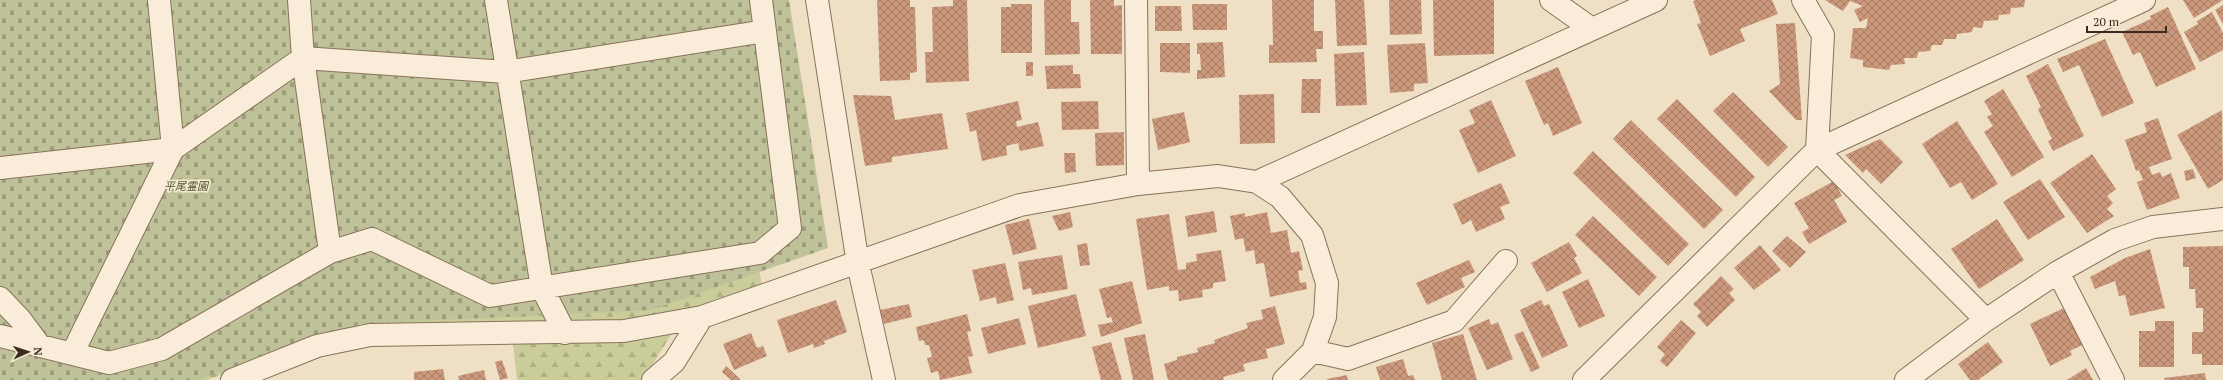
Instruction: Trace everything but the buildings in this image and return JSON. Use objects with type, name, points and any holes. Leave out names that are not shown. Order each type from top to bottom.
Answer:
[{"type":"street","points":[[72,354],[173,149],[159,0]]},
{"type":"street","points":[[299,0],[303,58],[330,252]]},
{"type":"street","points":[[496,0],[506,72],[542,288],[565,333]]},
{"type":"street","points":[[0,336],[110,363],[162,349],[330,252],[372,239],[490,296],[760,253],[790,228],[761,0]]},
{"type":"street","points":[[817,0],[858,264],[884,380]]},
{"type":"street","points":[[1136,0],[1138,184]]},
{"type":"street","points":[[1551,0],[1592,29]]},
{"type":"street","points":[[1256,182],[1656,0]]},
{"type":"street","points":[[1803,0],[1823,35],[1817,150],[1986,320]]},
{"type":"street","points":[[1584,380],[1817,150],[2144,0]]},
{"type":"street","points":[[0,168],[173,149],[303,58],[506,72],[765,32]]},
{"type":"street","points":[[232,380],[317,346],[370,335],[624,331],[702,317],[858,264],[1020,205],[1138,184],[1218,176],[1256,182],[1280,196],[1312,235],[1327,283],[1325,317],[1313,351],[1284,380]]},
{"type":"street","points":[[1906,380],[1986,320],[2058,272],[2115,240],[2153,227],[2223,220]]},
{"type":"street","points":[[1313,351],[1348,359],[1454,321],[1506,261]]},
{"type":"street","points":[[2058,272],[2113,380]]},
{"type":"street","points":[[0,298],[20,319],[40,346]]},
{"type":"street","points":[[653,380],[674,362],[702,317]]},
{"type":"green space","name":"平尾霊園","points":[[0,0],[789,0],[828,248],[651,310],[360,324],[198,380],[0,380]]},
{"type":"green space","points":[[758,263],[762,285],[679,322],[643,380],[517,380],[511,324],[360,324],[207,380],[68,380],[142,354]]}]
